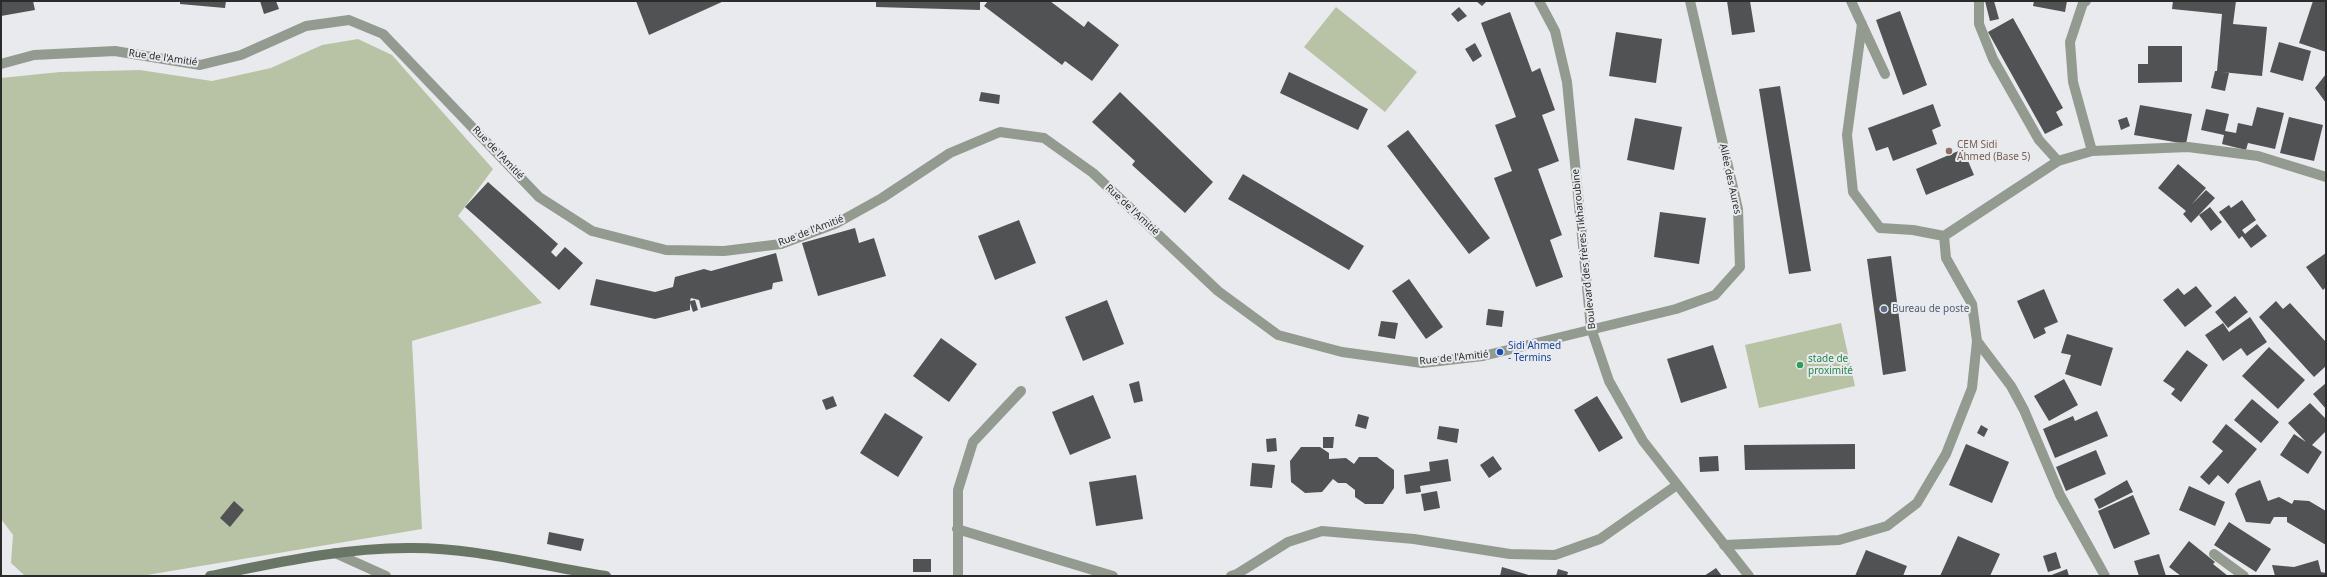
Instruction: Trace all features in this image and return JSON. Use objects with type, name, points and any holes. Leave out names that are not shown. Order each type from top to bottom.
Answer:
[{"type":"main road","points":[[210,576],[335,552],[408,548],[481,553],[606,576]]},
{"type":"street","name":"Boulevard des frères Tikharoubine","points":[[1539,1],[1555,30],[1567,82],[1591,328],[1613,387],[1643,441],[1749,576]]},
{"type":"street","name":"Allée des Aures","points":[[1591,328],[1676,310],[1715,295],[1740,267],[1738,209],[1690,1]]},
{"type":"street","points":[[1851,1],[1885,74]]},
{"type":"street","points":[[1979,1],[1979,24],[1993,59],[2039,140],[2058,161]]},
{"type":"street","points":[[2086,1],[2083,3],[2070,42],[2073,82],[2092,151]]},
{"type":"street","name":"Rue de l'Amitié","points":[[1,64],[34,55],[115,51],[200,65],[241,55],[306,26],[349,20],[383,34],[539,197],[592,231],[666,250],[724,251],[781,244],[837,222],[882,198],[950,153],[1000,132],[1044,138],[1093,173],[1218,291],[1278,335],[1342,352],[1422,363],[1483,356],[1591,328]]},
{"type":"street","points":[[1862,24],[1847,134],[1853,192],[1880,228],[1913,230],[1944,236],[2058,161],[2092,151],[2188,147],[2258,156],[2326,177]]},
{"type":"street","points":[[1724,545],[1839,540],[1887,526],[1917,503],[1946,454],[1972,388],[1978,341],[1972,304],[1946,258],[1944,236]]},
{"type":"street","points":[[1978,341],[2011,386],[2024,410],[2060,495],[2105,576]]},
{"type":"street","points":[[958,576],[958,490],[973,442],[1021,391]]},
{"type":"street","points":[[1231,576],[1237,574],[1288,542],[1322,532],[1414,539],[1510,554],[1555,555],[1600,539],[1677,485]]},
{"type":"street","points":[[957,529],[1113,576]]},
{"type":"street","points":[[335,552],[386,576]]},
{"type":"street","points":[[2214,554],[2244,576]]},
{"type":"green space","points":[[1336,7],[1417,72],[1385,112],[1304,47]]},
{"type":"green space","points":[[358,39],[392,55],[493,169],[458,216],[542,303],[412,341],[422,529],[141,576],[25,576],[11,563],[13,535],[1,519],[1,78],[60,72],[140,70],[212,81],[271,68],[322,45]]},
{"type":"green space","name":"stade de proximité","points":[[1841,323],[1855,386],[1759,408],[1745,345]]},
{"type":"building","points":[[1,1],[33,1],[35,10],[1,16]]},
{"type":"building","points":[[180,1],[226,1],[225,8],[180,4]]},
{"type":"building","points":[[260,1],[276,1],[279,9],[264,14]]},
{"type":"building","points":[[636,1],[724,1],[649,35]]},
{"type":"building","points":[[876,1],[980,1],[980,10],[876,7]]},
{"type":"building","points":[[988,1],[1050,1],[1084,27],[1088,21],[1119,45],[1092,81],[1065,61],[1062,65],[984,6]]},
{"type":"building","points":[[1476,1],[1487,1],[1482,6]]},
{"type":"building","points":[[1727,1],[1750,1],[1755,32],[1732,35]]},
{"type":"building","points":[[1985,1],[1994,1],[1999,19],[1990,21]]},
{"type":"building","points":[[2034,1],[2067,1],[2065,12],[2033,6]]},
{"type":"building","points":[[2173,1],[2236,1],[2233,24],[2267,27],[2262,76],[2221,72],[2229,73],[2225,91],[2211,88],[2215,71],[2217,71],[2222,14],[2172,9]]},
{"type":"building","points":[[2313,1],[2326,1],[2326,52],[2299,43]]},
{"type":"building","points":[[1459,7],[1467,16],[1458,22],[1451,14]]},
{"type":"building","points":[[1900,11],[1927,85],[1903,95],[1876,20]]},
{"type":"building","points":[[1510,12],[1532,72],[1540,68],[1555,110],[1542,115],[1559,161],[1538,169],[1562,235],[1550,240],[1563,277],[1536,287],[1494,178],[1512,171],[1495,125],[1516,117],[1481,23]]},
{"type":"building","points":[[2013,18],[2063,108],[2056,112],[2063,125],[2045,134],[1988,32]]},
{"type":"building","points":[[1616,32],[1662,39],[1656,83],[1609,76]]},
{"type":"building","points":[[2279,42],[2311,51],[2303,81],[2270,72]]},
{"type":"building","points":[[1475,43],[1482,56],[1473,62],[1465,49]]},
{"type":"building","points":[[2148,46],[2182,46],[2182,82],[2138,83],[2138,64],[2148,64]]},
{"type":"building","points":[[1289,72],[1368,109],[1358,130],[1280,93]]},
{"type":"building","points":[[2326,74],[2326,103],[2315,88]]},
{"type":"building","points":[[1780,86],[1811,271],[1789,274],[1759,89]]},
{"type":"building","points":[[981,92],[1000,95],[999,104],[979,101]]},
{"type":"building","points":[[1120,92],[1213,182],[1185,213],[1132,165],[1135,161],[1092,122]]},
{"type":"building","points":[[1933,104],[1941,126],[1932,130],[1937,144],[1893,161],[1888,147],[1876,151],[1868,128]]},
{"type":"building","points":[[2140,105],[2192,114],[2186,144],[2134,135]]},
{"type":"building","points":[[2257,107],[2284,113],[2275,149],[2248,143],[2246,150],[2222,144],[2224,135],[2201,130],[2206,109],[2229,114],[2225,131],[2236,133],[2238,123],[2252,126]]},
{"type":"building","points":[[2127,117],[2130,126],[2121,130],[2118,120]]},
{"type":"building","points":[[2289,117],[2323,125],[2314,161],[2280,153]]},
{"type":"building","points":[[1635,118],[1682,127],[1674,170],[1627,160]]},
{"type":"building","points":[[1408,130],[1490,238],[1469,254],[1387,146]]},
{"type":"building","points":[[1963,149],[1974,175],[1926,195],[1916,169]]},
{"type":"building","points":[[2178,164],[2206,188],[2192,204],[2206,190],[2215,198],[2191,223],[2183,214],[2186,211],[2158,188]]},
{"type":"building","points":[[1243,174],[1364,246],[1349,270],[1228,199]]},
{"type":"building","points":[[488,182],[558,244],[551,252],[556,257],[565,247],[583,263],[559,290],[465,207]]},
{"type":"building","points":[[2242,200],[2256,220],[2242,230],[2245,234],[2257,224],[2267,236],[2251,248],[2242,236],[2239,239],[2219,212],[2229,205],[2231,208]]},
{"type":"building","points":[[2210,207],[2222,222],[2211,231],[2199,215]]},
{"type":"building","points":[[1660,212],[1706,218],[1699,264],[1654,257]]},
{"type":"building","points":[[1019,220],[1036,263],[995,280],[978,236]]},
{"type":"building","points":[[855,228],[859,243],[874,238],[886,276],[818,296],[802,243]]},
{"type":"building","points":[[776,253],[783,281],[773,283],[772,289],[701,308],[699,300],[691,298],[690,301],[695,300],[698,310],[693,312],[690,303],[690,310],[655,319],[590,305],[596,279],[655,292],[673,287],[675,277],[704,269],[711,271]]},
{"type":"building","points":[[2326,253],[2326,287],[2323,290],[2306,267]]},
{"type":"building","points":[[1891,256],[1906,371],[1883,375],[1867,259]]},
{"type":"building","points":[[1409,279],[1443,327],[1426,339],[1392,291]]},
{"type":"building","points":[[2196,286],[2212,306],[2185,327],[2163,300],[2178,288],[2184,295]]},
{"type":"building","points":[[2044,289],[2058,322],[2044,328],[2046,333],[2034,339],[2017,301]]},
{"type":"building","points":[[2235,296],[2248,312],[2228,328],[2215,312]]},
{"type":"building","points":[[1107,300],[1124,344],[1083,361],[1065,317]]},
{"type":"building","points":[[2276,301],[2283,309],[2290,303],[2326,342],[2326,366],[2314,377],[2259,317]]},
{"type":"building","points":[[1488,309],[1504,311],[1502,327],[1486,325]]},
{"type":"building","points":[[2250,317],[2267,342],[2247,356],[2241,348],[2223,361],[2205,335],[2223,323],[2229,332]]},
{"type":"building","points":[[1381,321],[1398,323],[1395,339],[1378,336]]},
{"type":"building","points":[[2067,334],[2113,348],[2101,386],[2065,374],[2071,355],[2061,353]]},
{"type":"building","points":[[941,338],[977,364],[949,402],[913,376]]},
{"type":"building","points":[[1713,345],[1727,388],[1681,403],[1667,359]]},
{"type":"building","points":[[2269,347],[2305,380],[2278,409],[2242,376]]},
{"type":"building","points":[[2187,350],[2208,365],[2181,402],[2171,394],[2175,389],[2163,381]]},
{"type":"building","points":[[2064,379],[2078,405],[2049,421],[2034,396]]},
{"type":"building","points":[[1139,381],[1143,401],[1134,403],[1129,384]]},
{"type":"building","points":[[2326,383],[2326,409],[2313,394]]},
{"type":"building","points":[[1093,395],[1111,438],[1070,455],[1052,412]]},
{"type":"building","points":[[833,396],[837,406],[826,410],[822,400]]},
{"type":"building","points":[[1597,396],[1623,438],[1599,452],[1574,410]]},
{"type":"building","points":[[2252,399],[2279,422],[2261,443],[2234,420]]},
{"type":"building","points":[[2310,403],[2326,419],[2326,431],[2312,445],[2322,452],[2308,474],[2280,455],[2294,434],[2306,442],[2288,423]]},
{"type":"building","points":[[2097,411],[2108,436],[2055,458],[2043,429],[2073,416],[2075,421]]},
{"type":"building","points":[[885,413],[923,437],[898,477],[860,453]]},
{"type":"building","points":[[1358,414],[1369,417],[1366,429],[1355,426]]},
{"type":"building","points":[[2226,424],[2257,449],[2228,484],[2218,475],[2209,485],[2200,477],[2223,451],[2212,442]]},
{"type":"building","points":[[1981,425],[1988,429],[1984,437],[1977,433]]},
{"type":"building","points":[[1439,426],[1459,429],[1457,443],[1437,439]]},
{"type":"building","points":[[1323,437],[1334,437],[1333,448],[1323,448]]},
{"type":"building","points":[[1276,438],[1277,451],[1267,452],[1266,439]]},
{"type":"building","points":[[1855,444],[1855,469],[1745,470],[1744,445]]},
{"type":"building","points":[[1966,444],[2009,462],[1992,503],[1949,485]]},
{"type":"building","points":[[1301,447],[1320,447],[1329,453],[1329,459],[1346,458],[1354,464],[1359,457],[1377,457],[1394,470],[1394,488],[1383,504],[1365,504],[1355,497],[1355,490],[1346,483],[1338,483],[1333,479],[1322,492],[1305,493],[1291,482],[1290,461]]},
{"type":"building","points":[[2096,450],[2106,474],[2066,491],[2056,467]]},
{"type":"building","points":[[1493,456],[1502,469],[1489,478],[1480,465]]},
{"type":"building","points":[[1718,456],[1719,471],[1700,472],[1699,457]]},
{"type":"building","points":[[1448,459],[1451,481],[1420,486],[1421,492],[1406,494],[1404,475],[1430,471],[1429,462]]},
{"type":"building","points":[[1252,463],[1275,465],[1272,488],[1250,486]]},
{"type":"building","points":[[1136,475],[1143,519],[1096,526],[1089,482]]},
{"type":"building","points":[[2127,480],[2133,492],[2099,509],[2094,499]]},
{"type":"building","points":[[2260,480],[2268,501],[2279,497],[2292,504],[2294,500],[2309,501],[2326,511],[2326,545],[2287,522],[2287,517],[2274,517],[2270,524],[2246,522],[2235,494],[2238,489]]},
{"type":"building","points":[[2189,486],[2225,502],[2215,526],[2179,510]]},
{"type":"building","points":[[1437,491],[1440,508],[1424,511],[1421,494]]},
{"type":"building","points":[[2133,495],[2150,534],[2114,549],[2098,511]]},
{"type":"building","points":[[234,501],[244,510],[230,527],[220,518]]},
{"type":"building","points":[[2229,522],[2271,549],[2256,572],[2214,545]]},
{"type":"building","points":[[549,532],[584,539],[581,551],[547,544]]},
{"type":"building","points":[[1958,536],[2000,554],[1990,576],[1940,576]]},
{"type":"building","points":[[2189,541],[2215,562],[2213,564],[2228,576],[2181,576],[2169,567]]},
{"type":"building","points":[[1866,550],[1907,566],[1903,576],[1855,576]]},
{"type":"building","points":[[2056,552],[2061,568],[2048,572],[2043,556]]},
{"type":"building","points":[[2159,554],[2166,576],[2139,576],[2134,561]]},
{"type":"building","points":[[913,559],[931,559],[931,572],[913,572]]},
{"type":"building","points":[[2318,560],[2321,572],[2326,573],[2326,576],[2275,576],[2272,565],[2294,567]]},
{"type":"building","points":[[1502,567],[1532,576],[1500,576]]},
{"type":"building","points":[[1716,568],[1722,576],[1704,576]]},
{"type":"building","points":[[1558,569],[1568,572],[1567,576],[1556,576]]},
{"type":"building","points":[[2067,569],[2069,576],[2049,576]]},
{"type":"place","name":"CEM Sidi Ahmed (Base 5)","points":[[1949,151]]},
{"type":"place","name":"Bureau de poste","points":[[1884,309]]},
{"type":"place","name":"Sidi Ahmed - Termins","points":[[1500,352]]},
{"type":"place","name":"stade de proximité","points":[[1800,365]]}]
